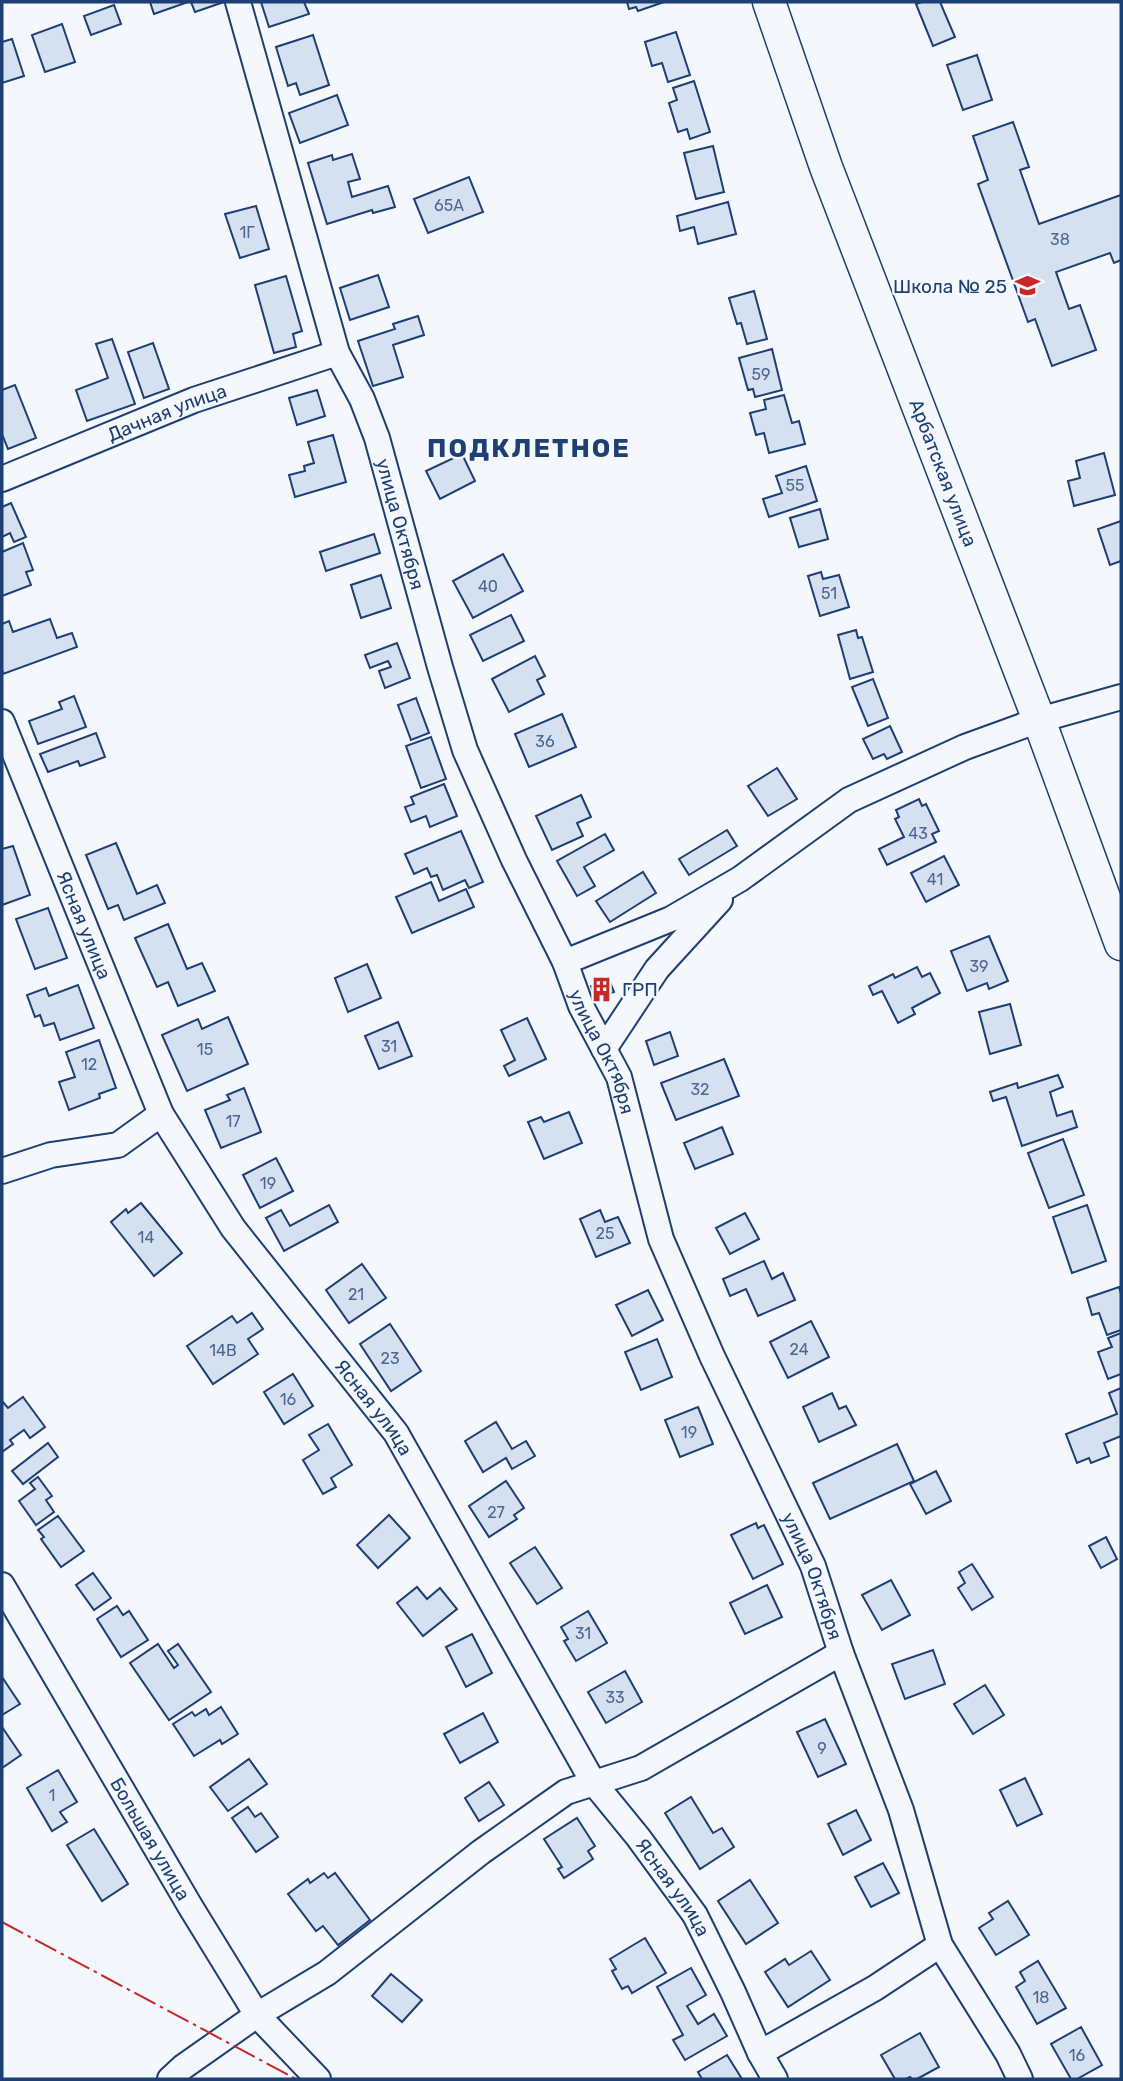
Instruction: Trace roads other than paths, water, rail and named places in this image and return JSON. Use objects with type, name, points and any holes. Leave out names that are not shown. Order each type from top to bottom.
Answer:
[{"type":"main road","name":"Арбатская улица","points":[[769,2],[826,167],[1039,720],[1121,944]]},
{"type":"street","name":"улица Октября","points":[[239,2],[337,353],[362,399],[377,438],[465,750],[514,860],[565,961],[581,1006],[619,1077],[661,1239],[712,1356],[813,1566],[841,1653],[901,1810],[940,1945],[1008,2054],[1020,2079]]},
{"type":"street","name":"Дачная улица","points":[[2,479],[194,400],[337,353]]},
{"type":"street","points":[[565,961],[671,919],[740,880],[849,800],[965,747],[1039,720],[1121,697]]},
{"type":"street","name":"Ясная улица","points":[[2,722],[161,1114],[233,1228],[396,1433],[593,1782],[638,1837],[695,1915],[775,2079]]},
{"type":"street","points":[[604,1049],[657,969],[740,880]]},
{"type":"street","points":[[2,1171],[51,1155],[118,1145],[161,1114]]},
{"type":"street","name":"Большая улица","points":[[2,1585],[257,2015],[317,2079]]},
{"type":"street","points":[[170,2079],[257,2015],[327,1973],[481,1853],[566,1792],[641,1768],[841,1653]]},
{"type":"street","points":[[760,2053],[875,1988],[940,1945]]},
{"type":"place","name":"Школа № 25","points":[[1027,286]]},
{"type":"place","name":"ГРП","points":[[602,989]]},
{"type":"district","name":"ПОДКЛЕТНОЕ","points":[[529,448]]}]
